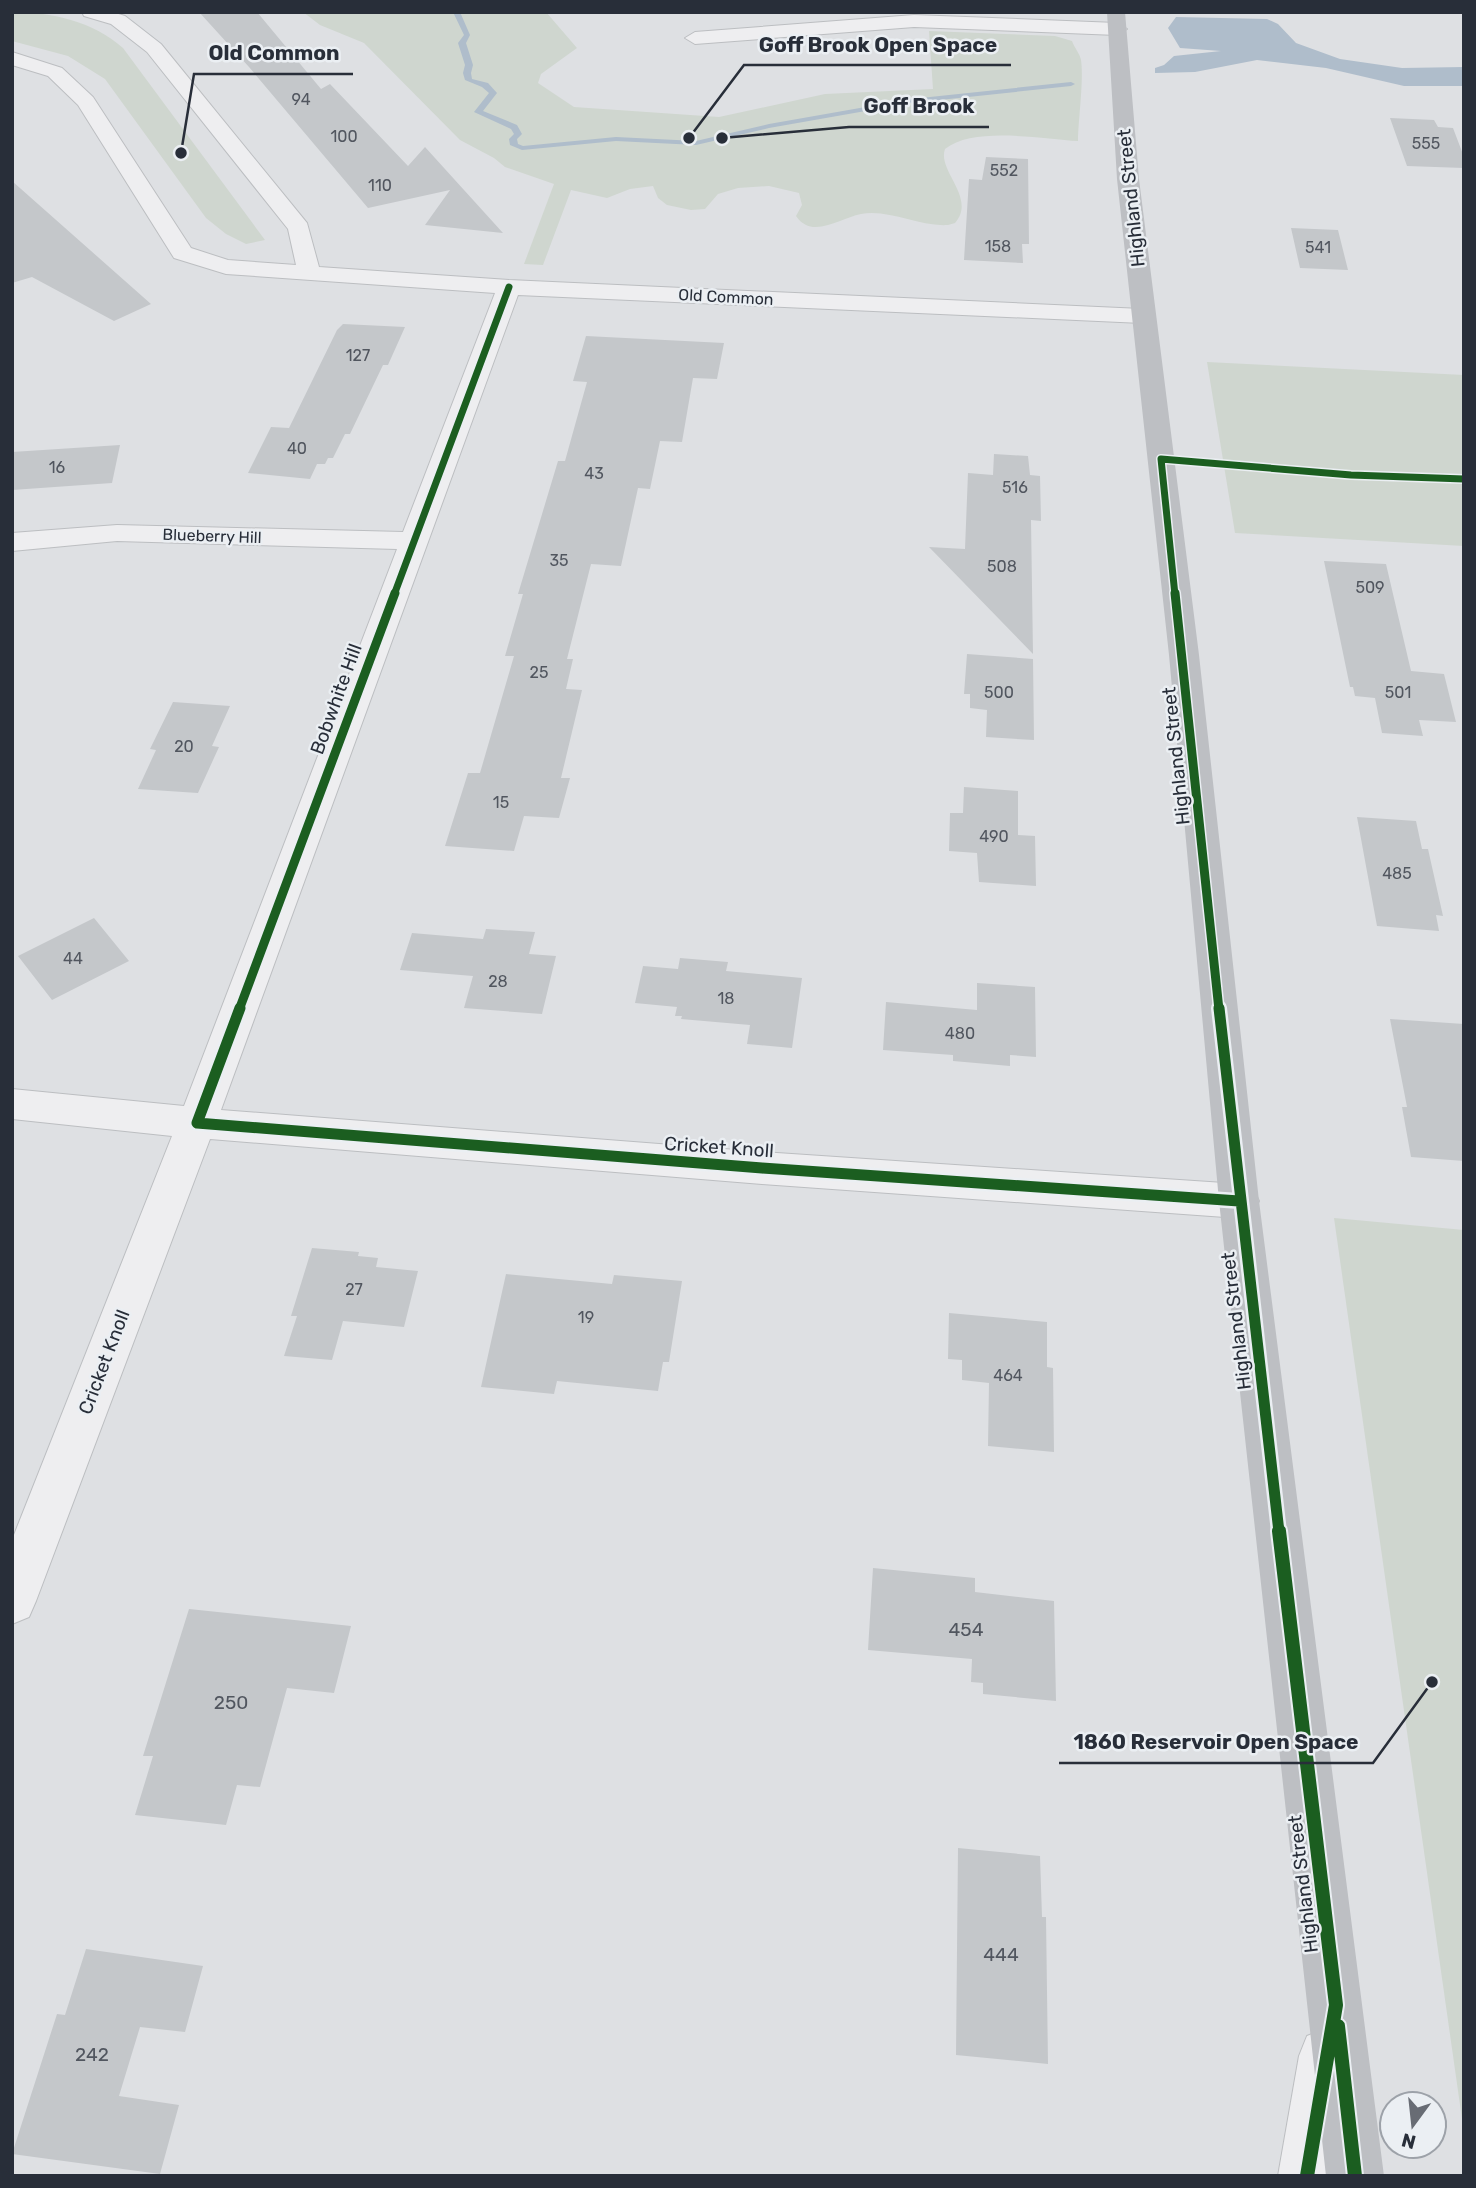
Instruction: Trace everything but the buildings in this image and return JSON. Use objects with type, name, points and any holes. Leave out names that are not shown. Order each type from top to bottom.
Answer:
[{"type":"main road","name":"Highland Street","points":[[1116,21],[1142,316],[1184,655],[1239,1201],[1336,2006]]},
{"type":"main road","points":[[1336,2006],[1355,2176]]},
{"type":"street","points":[[91,12],[118,20],[153,48],[299,228],[309,272]]},
{"type":"street","points":[[695,37],[914,21],[1116,21]]},
{"type":"street","name":"Old Common","points":[[12,58],[55,72],[86,101],[182,253],[226,267],[509,287],[1142,316]]},
{"type":"street","name":"Bobwhite Hill","points":[[197,1123],[509,287]]},
{"type":"street","name":"Blueberry Hill","points":[[12,542],[117,533],[413,541]]},
{"type":"street","name":"Cricket Knoll","points":[[12,1104],[197,1123],[762,1168],[1239,1201]]},
{"type":"street","name":"Cricket Knoll","points":[[12,1601],[197,1123]]},
{"type":"street","name":"Highland Street","points":[[1307,2176],[1336,2006]]},
{"type":"shaded area","points":[[12,12],[71,20],[98,31],[123,48],[265,240],[246,244],[226,234],[206,218],[105,79],[68,56],[12,41]]},
{"type":"shaded area","points":[[303,12],[546,12],[577,48],[541,74],[538,83],[574,107],[719,117],[825,94],[933,89],[929,31],[1055,36],[1072,41],[1081,60],[1078,141],[990,136],[958,142],[945,149],[946,166],[962,204],[961,214],[955,223],[948,225],[872,213],[853,216],[827,226],[810,226],[796,216],[802,205],[799,193],[769,186],[738,188],[718,194],[705,209],[691,210],[667,205],[658,198],[653,186],[630,189],[607,198],[571,190],[543,265],[524,264],[554,184],[505,167],[460,140],[364,43],[320,25]]},
{"type":"shaded area","points":[[1207,362],[1464,375],[1464,546],[1235,533]]},
{"type":"shaded area","points":[[1334,1218],[1464,1230],[1464,2133]]},
{"type":"water","points":[[1176,17],[1267,19],[1278,24],[1296,43],[1340,59],[1402,68],[1464,67],[1464,86],[1404,86],[1326,68],[1257,60],[1195,72],[1155,73],[1155,68],[1164,65],[1174,56],[1221,51],[1180,48],[1168,28]]},
{"type":"waterway","points":[[456,12],[467,35],[462,43],[469,65],[469,80],[485,85],[493,93],[478,112],[514,127],[518,134],[513,139],[514,145],[522,148],[616,139],[696,143],[769,126],[911,101],[1071,84]]},
{"type":"cycle path","points":[[509,287],[197,1123],[762,1168],[1239,1201]]},
{"type":"cycle path","points":[[1307,2176],[1336,2005],[1239,1201],[1161,459],[1351,475],[1464,479]]},
{"type":"cycle path","points":[[1338,2026],[1355,2176]]},
{"type":"place","name":"Goff Brook Open Space","points":[[689,138]]},
{"type":"place","name":"Goff Brook","points":[[722,138]]},
{"type":"place","name":"Old Common","points":[[181,153]]},
{"type":"place","name":"1860 Reservoir Open Space","points":[[1432,1682]]}]
